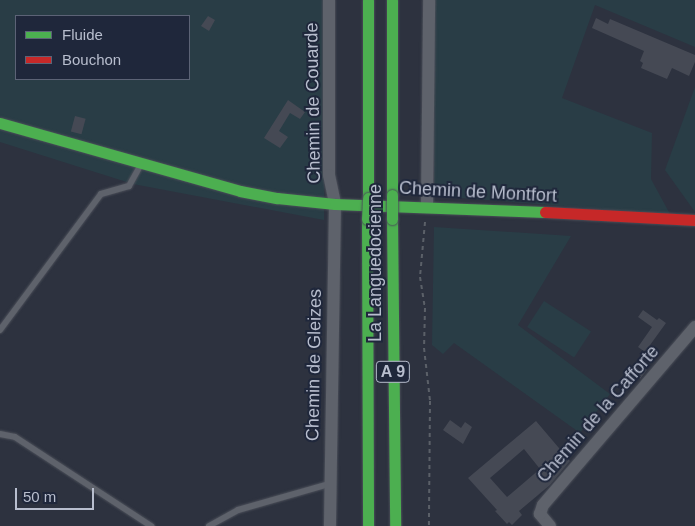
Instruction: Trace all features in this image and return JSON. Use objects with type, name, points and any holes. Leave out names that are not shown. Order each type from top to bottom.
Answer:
[{"type":"main road","name":"La Languedocienne","points":[[368,0],[368,526]]},
{"type":"main road","name":"La Languedocienne","points":[[392,0],[395,526]]},
{"type":"main road","name":"Chemin de Montfort","points":[[0,123],[240,191],[277,198],[335,204],[427,206],[695,220]]},
{"type":"street","name":"Chemin de Couarde","points":[[329,0],[329,175],[335,204]]},
{"type":"street","points":[[427,206],[429,0]]},
{"type":"street","name":"Chemin de Gleizes","points":[[330,526],[329,484],[335,204]]},
{"type":"street","name":"Chemin de la Cafforte","points":[[550,526],[540,514],[543,505],[695,328]]},
{"type":"lane","points":[[0,330],[101,194],[129,186],[142,163]]},
{"type":"lane","points":[[0,434],[16,437],[151,526]]},
{"type":"lane","points":[[208,526],[238,510],[329,484]]},
{"type":"path","points":[[427,206],[420,277],[425,308],[424,348],[430,400],[429,526]]},
{"type":"shaded area","points":[[0,0],[326,0],[324,220],[133,184],[0,142]]},
{"type":"shaded area","points":[[434,0],[695,0],[695,47],[595,5],[562,98],[652,133],[651,179],[670,214],[434,196]]},
{"type":"shaded area","points":[[695,87],[695,212],[665,170]]},
{"type":"shaded area","points":[[434,227],[571,236],[518,325],[610,394],[580,433],[454,343],[443,354],[432,345]]},
{"type":"shaded area","points":[[544,301],[591,331],[574,357],[527,327]]},
{"type":"building","points":[[208,16],[215,20],[209,31],[201,26]]},
{"type":"building","points":[[596,18],[608,24],[610,19],[695,55],[695,62],[689,76],[672,68],[667,79],[641,68],[643,63],[640,61],[644,51],[592,28]]},
{"type":"building","points":[[288,100],[305,112],[300,119],[290,113],[279,131],[288,137],[280,148],[264,138]]},
{"type":"building","points":[[75,116],[86,119],[81,134],[71,131]]},
{"type":"building","points":[[643,310],[657,320],[659,318],[666,323],[645,352],[638,347],[652,327],[638,317]]},
{"type":"building","points":[[643,367],[647,370],[640,379],[636,376]]},
{"type":"building","points":[[450,420],[461,428],[465,422],[472,427],[463,444],[443,430]]},
{"type":"building","points":[[536,421],[570,461],[550,485],[519,511],[522,515],[512,525],[509,522],[507,524],[468,478]],"holes":[[[524,449],[540,469],[507,497],[490,478]]]},
{"type":"traffic: fast","points":[[368,0],[368,198]]},
{"type":"traffic: fast","points":[[392,0],[392,195]]},
{"type":"traffic: fast","points":[[0,123],[240,191],[277,198],[335,204],[545,212]]},
{"type":"traffic: fast","points":[[392,195],[392,219]]},
{"type":"traffic: fast","points":[[367,219],[368,198]]},
{"type":"traffic: fast","points":[[367,219],[368,526]]},
{"type":"traffic: fast","points":[[392,219],[395,526]]},
{"type":"traffic: jam","points":[[545,212],[695,220]]}]
